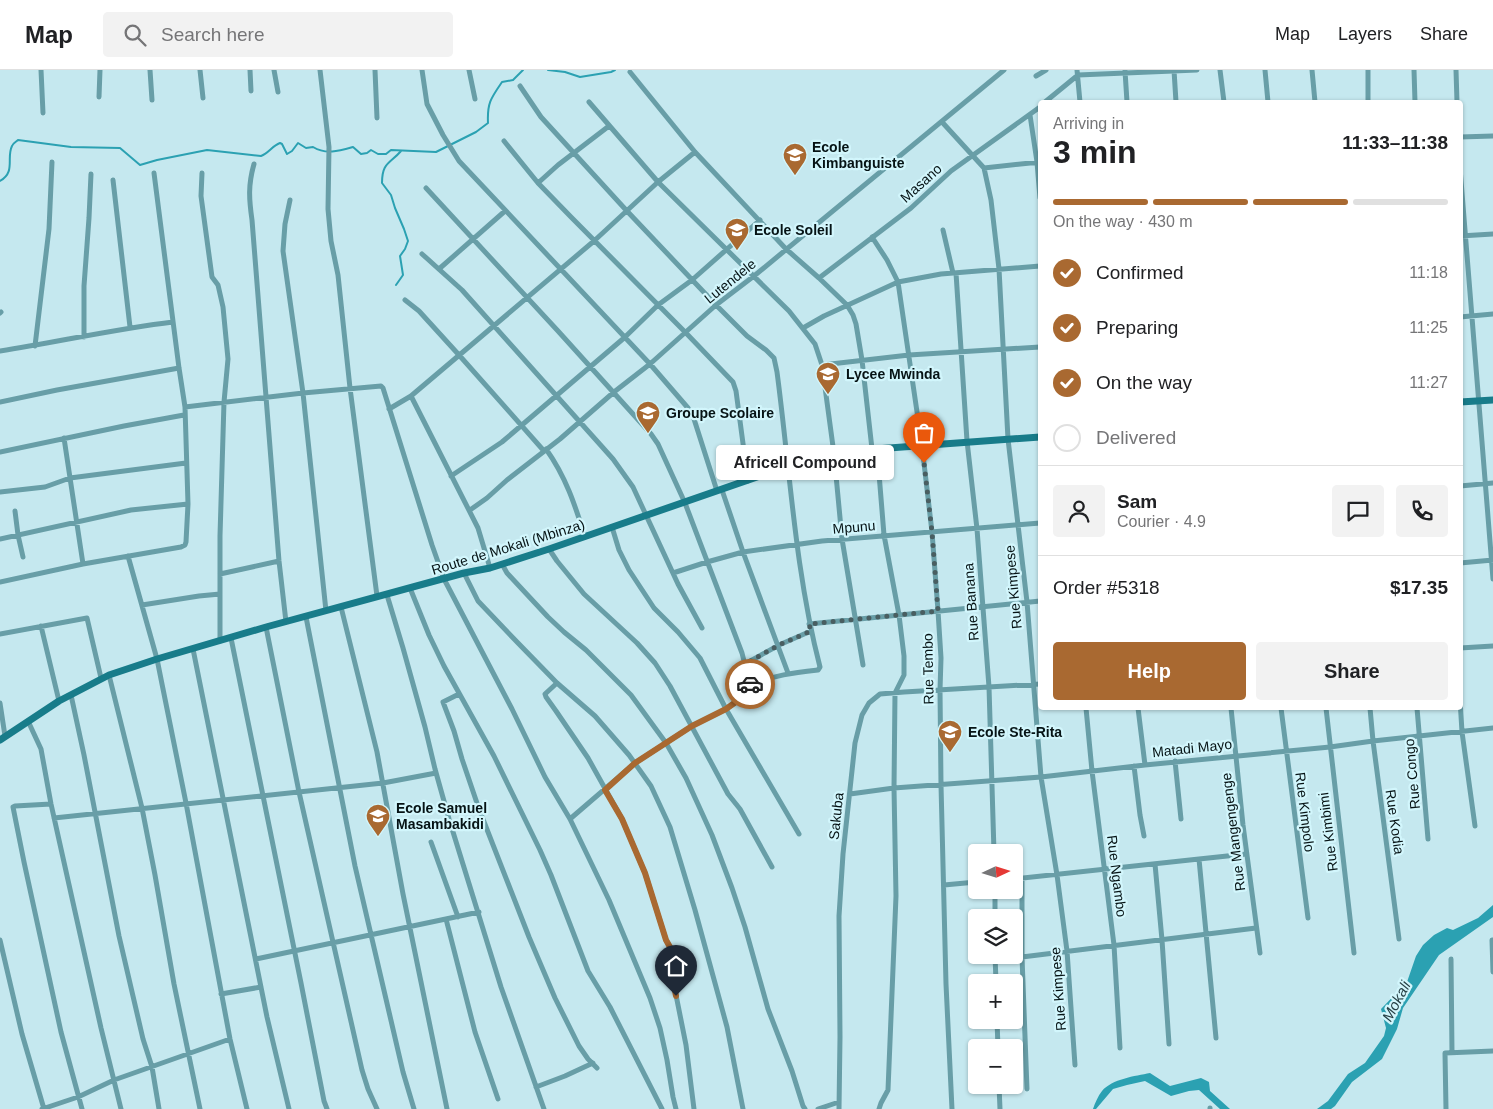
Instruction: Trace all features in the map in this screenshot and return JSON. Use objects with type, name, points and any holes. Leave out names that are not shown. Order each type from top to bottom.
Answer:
[{"type":"street","points":[[41,70],[43,113]]},
{"type":"street","points":[[99,97],[100,70]]},
{"type":"street","points":[[150,70],[152,100]]},
{"type":"street","points":[[200,70],[203,98]]},
{"type":"street","points":[[250,70],[251,91]]},
{"type":"street","points":[[274,70],[278,92]]},
{"type":"street","points":[[320,70],[329,147],[328,209],[331,241],[338,275],[350,388],[377,596]]},
{"type":"street","points":[[375,70],[377,118]]},
{"type":"street","points":[[422,70],[427,104],[459,161],[650,364],[688,408],[788,673]]},
{"type":"street","points":[[469,70],[475,99]]},
{"type":"street","name":"Lutendele","points":[[470,510],[560,439],[579,421],[650,364],[716,305],[754,276],[1004,70]]},
{"type":"street","points":[[1036,76],[1046,70]]},
{"type":"street","points":[[1047,100],[1078,73],[1197,70]]},
{"type":"street","points":[[1220,70],[1224,100]]},
{"type":"street","points":[[1264,70],[1268,100]]},
{"type":"street","points":[[1312,70],[1315,100]]},
{"type":"street","points":[[1368,70],[1368,100]]},
{"type":"street","points":[[1414,70],[1415,100]]},
{"type":"street","points":[[1456,70],[1457,100]]},
{"type":"street","points":[[1174,71],[1176,100]]},
{"type":"street","points":[[630,72],[696,152],[786,249],[847,305],[856,324],[884,535],[899,615],[904,656],[904,675],[895,693],[896,896],[888,1090],[879,1109]]},
{"type":"street","points":[[1125,72],[1128,100]]},
{"type":"street","points":[[1078,73],[1080,100]]},
{"type":"street","points":[[520,86],[542,117],[626,210],[716,305],[747,336],[774,358],[778,372],[797,545],[809,624],[819,669],[788,673],[750,685]]},
{"type":"street","points":[[589,102],[658,182],[788,311],[815,344],[822,364],[834,454],[842,539],[863,665]]},
{"type":"street","name":"Masano","points":[[819,278],[911,208],[972,155],[1038,108]]},
{"type":"street","points":[[1030,115],[1038,157]]},
{"type":"street","points":[[942,122],[984,168],[1038,162]]},
{"type":"street","points":[[538,182],[609,126]]},
{"type":"street","points":[[1463,137],[1493,136]]},
{"type":"street","points":[[504,141],[538,182],[594,241],[733,382],[736,391],[748,481]]},
{"type":"street","points":[[389,409],[411,396],[495,326],[559,269],[594,241],[658,182],[696,152]]},
{"type":"street","points":[[35,346],[49,229],[52,162]]},
{"type":"street","points":[[254,164],[249,179],[249,200],[279,561],[286,622]]},
{"type":"street","name":"Rue Kimpese","points":[[984,168],[991,200],[999,269],[1008,439],[1027,602],[1032,685],[1041,777],[1067,951],[1075,1065]]},
{"type":"street","points":[[0,582],[83,564],[183,546],[186,542],[188,504],[185,407],[178,368],[154,173]]},
{"type":"street","points":[[202,173],[201,196],[212,277],[218,287],[228,359],[224,402],[220,641]]},
{"type":"street","points":[[84,337],[84,286],[90,218],[90,174]]},
{"type":"street","points":[[113,180],[130,327]]},
{"type":"street","points":[[426,188],[614,392],[658,444],[685,502],[745,664],[750,685],[747,694],[726,709],[692,726],[635,763],[570,819]]},
{"type":"street","points":[[290,200],[285,224],[283,251],[303,393],[326,611]]},
{"type":"street","points":[[439,269],[505,211]]},
{"type":"street","points":[[451,476],[502,442],[624,338],[658,304],[692,280],[760,220]]},
{"type":"street","name":"Rue Banana","points":[[943,230],[954,273],[967,442],[977,529],[988,686],[994,844]]},
{"type":"street","points":[[1493,234],[1463,236],[1472,316],[1493,579]]},
{"type":"street","name":"Rue Tembo","points":[[872,238],[887,260],[898,282],[922,446],[932,532],[941,658],[941,785],[946,984],[952,1109]]},
{"type":"street","points":[[422,254],[462,290],[613,459],[633,487],[673,573],[702,628]]},
{"type":"street","points":[[803,328],[824,316],[898,282],[941,274],[1038,266]]},
{"type":"street","points":[[404,300],[417,309],[558,466],[572,496],[585,537]]},
{"type":"street","points":[[1463,317],[1493,314]]},
{"type":"street","points":[[0,351],[130,327],[173,322]]},
{"type":"street","points":[[822,364],[909,355],[1038,346]]},
{"type":"street","points":[[0,402],[178,368]]},
{"type":"street","points":[[185,407],[350,388],[381,386],[383,388],[444,579],[545,777],[570,819],[609,900],[650,998],[664,1044],[676,1109]]},
{"type":"street","points":[[411,396],[470,510],[478,528],[490,568]]},
{"type":"street","points":[[1463,402],[1493,400]]},
{"type":"street","points":[[0,452],[184,415]]},
{"type":"street","name":"Route de Mokali (Mbinza)","points":[[2,738],[59,701],[101,678],[157,659],[266,627],[464,573],[490,568],[720,491],[789,465],[834,454],[874,449],[1038,436]]},
{"type":"street","points":[[64,438],[83,564]]},
{"type":"street","points":[[0,492],[45,487],[70,478],[186,463]]},
{"type":"street","points":[[1463,486],[1493,483]]},
{"type":"street","points":[[0,539],[131,510],[188,504]]},
{"type":"street","points":[[16,511],[18,536],[23,557]]},
{"type":"street","name":"Mpunu","points":[[673,573],[743,552],[842,539],[1038,523]]},
{"type":"street","points":[[612,526],[619,550],[629,570],[654,608],[700,658],[726,709],[799,834]]},
{"type":"street","points":[[549,549],[584,594],[637,643],[655,663],[670,686],[728,794],[740,809],[772,866]]},
{"type":"street","points":[[128,556],[157,659],[221,994],[247,1109]]},
{"type":"street","points":[[1463,563],[1492,560]]},
{"type":"street","points":[[220,574],[279,561]]},
{"type":"street","points":[[502,564],[507,573],[548,617],[621,684],[666,743],[686,778],[712,835],[745,927],[768,1008],[805,1109]]},
{"type":"street","points":[[464,573],[478,601],[557,683],[595,716],[635,763],[651,786],[670,827],[696,910],[726,1027],[743,1109]]},
{"type":"street","points":[[410,588],[429,635],[494,756],[540,850],[588,971],[610,1007],[662,1109]]},
{"type":"street","points":[[142,606],[220,594]]},
{"type":"street","points":[[387,595],[423,718],[449,819],[501,987],[544,1109]]},
{"type":"street","points":[[809,624],[1038,601]]},
{"type":"street","points":[[341,607],[383,783],[402,894],[447,1109]]},
{"type":"street","points":[[306,617],[349,838],[370,934],[403,1072],[414,1109]]},
{"type":"street","points":[[0,634],[88,618],[101,678]]},
{"type":"street","points":[[41,626],[59,701]]},
{"type":"street","points":[[266,627],[299,792],[362,1070],[368,1090],[377,1109]]},
{"type":"street","points":[[745,664],[779,645],[811,631]]},
{"type":"street","points":[[230,638],[327,1109]]},
{"type":"street","points":[[1463,648],[1493,646]]},
{"type":"street","points":[[193,649],[261,987],[288,1109]]},
{"type":"street","points":[[110,675],[142,808],[174,984],[190,1052],[200,1109]]},
{"type":"street","points":[[557,683],[545,694],[546,697],[588,758],[622,819],[645,873],[666,940],[677,961],[673,980],[686,1045],[694,1109]]},
{"type":"street","name":"Sakuba","points":[[839,1109],[839,916],[843,854],[855,743],[862,715],[869,704],[879,695],[988,686],[1038,684]]},
{"type":"street","points":[[459,694],[442,702],[454,731],[479,809],[519,913],[555,998],[579,1046],[597,1068]]},
{"type":"street","points":[[70,695],[84,755],[119,936],[143,1039],[152,1067],[159,1109]]},
{"type":"street","points":[[0,704],[2,738]]},
{"type":"street","name":"Rue Ngambo","points":[[1086,710],[1114,945],[1120,1048]]},
{"type":"street","points":[[1138,710],[1145,765]]},
{"type":"street","name":"Rue Mangengenge","points":[[1231,710],[1246,854],[1260,953]]},
{"type":"street","name":"Rue Kimpolo","points":[[1281,710],[1308,918]]},
{"type":"street","name":"Rue Kimbimi","points":[[1326,710],[1354,953]]},
{"type":"street","name":"Rue Kodia","points":[[1370,710],[1399,939]]},
{"type":"street","name":"Rue Congo","points":[[1417,710],[1428,839]]},
{"type":"street","points":[[1461,710],[1475,826]]},
{"type":"street","points":[[28,721],[41,749],[54,818],[121,1109]]},
{"type":"street","name":"Matadi Mayo","points":[[850,794],[894,788],[1041,777],[1493,728]]},
{"type":"street","points":[[1175,762],[1181,818]]},
{"type":"street","points":[[1134,766],[1144,836]]},
{"type":"street","points":[[54,818],[383,783],[436,773]]},
{"type":"street","points":[[51,804],[13,807],[61,1032],[82,1109]]},
{"type":"street","points":[[431,842],[458,917]]},
{"type":"street","points":[[1023,879],[1246,854]]},
{"type":"street","points":[[1199,859],[1216,1038]]},
{"type":"street","points":[[1155,864],[1169,1044]]},
{"type":"street","points":[[944,885],[968,883]]},
{"type":"street","points":[[256,959],[479,912]]},
{"type":"street","points":[[446,920],[472,1023],[498,1099]]},
{"type":"street","points":[[1023,957],[1256,928]]},
{"type":"street","points":[[0,940],[25,1045],[43,1109],[78,1097],[114,1080],[230,1039]]},
{"type":"street","points":[[1492,940],[1493,972]]},
{"type":"street","points":[[1451,959],[1452,1053]]},
{"type":"street","points":[[1022,964],[1027,1089]]},
{"type":"street","points":[[221,994],[261,987]]},
{"type":"street","points":[[1446,1109],[1445,1054],[1493,1052]]},
{"type":"street","points":[[536,1087],[593,1063]]},
{"type":"street","points":[[999,1094],[1000,1109]]},
{"type":"street","points":[[818,1109],[839,1102]]},
{"type":"water","name":"Mokali","points":[[1493,905],[1493,917],[1439,955],[1403,1008],[1397,1029],[1382,1059],[1352,1082],[1335,1106],[1331,1109],[1317,1109],[1328,1101],[1348,1074],[1365,1063],[1384,1036],[1386,1028],[1381,1009],[1407,982],[1416,956],[1423,945],[1434,935],[1447,928],[1453,930],[1478,918]]},
{"type":"water","points":[[1150,1073],[1170,1086],[1201,1078],[1209,1082],[1210,1091],[1230,1109],[1220,1109],[1199,1090],[1171,1096],[1145,1081],[1113,1089],[1096,1109],[1093,1109],[1106,1087],[1124,1079]]},
{"type":"waterway","points":[[0,181],[8,173],[10,151],[13,144],[18,140],[71,147],[120,148],[140,165],[207,150],[261,156],[280,143],[287,154],[298,143],[306,148],[313,147],[328,152],[353,147],[361,154],[371,150],[378,154],[386,154],[391,150],[436,152],[476,132],[488,123],[488,110],[492,97],[502,82],[513,80],[523,70]]},
{"type":"waterway","points":[[548,70],[565,72],[580,77],[615,70]]},
{"type":"waterway","points":[[396,285],[403,275],[400,256],[408,241],[391,195],[382,183],[382,176],[387,164],[401,151]]},
{"type":"way so far","points":[[750,684],[745,664],[779,645],[811,631],[809,624],[938,611],[924,463]]},
{"type":"place","name":"Ecole Kimbanguiste","points":[[795,176]]},
{"type":"place","name":"Ecole Soleil","points":[[737,251]]},
{"type":"place","name":"Lycee Mwinda","points":[[828,395]]},
{"type":"place","name":"Groupe Scolaire","points":[[648,434]]},
{"type":"place","name":"Africell Compound","points":[[924,463]]},
{"type":"place","name":"Ecole Ste-Rita","points":[[950,753]]},
{"type":"place","name":"Ecole Samuel Masambakidi","points":[[378,837]]},
{"type":"route","points":[[676,996],[673,975],[677,961],[666,940],[645,873],[622,819],[605,790],[635,763],[692,726],[726,709],[747,694],[750,684]]}]
